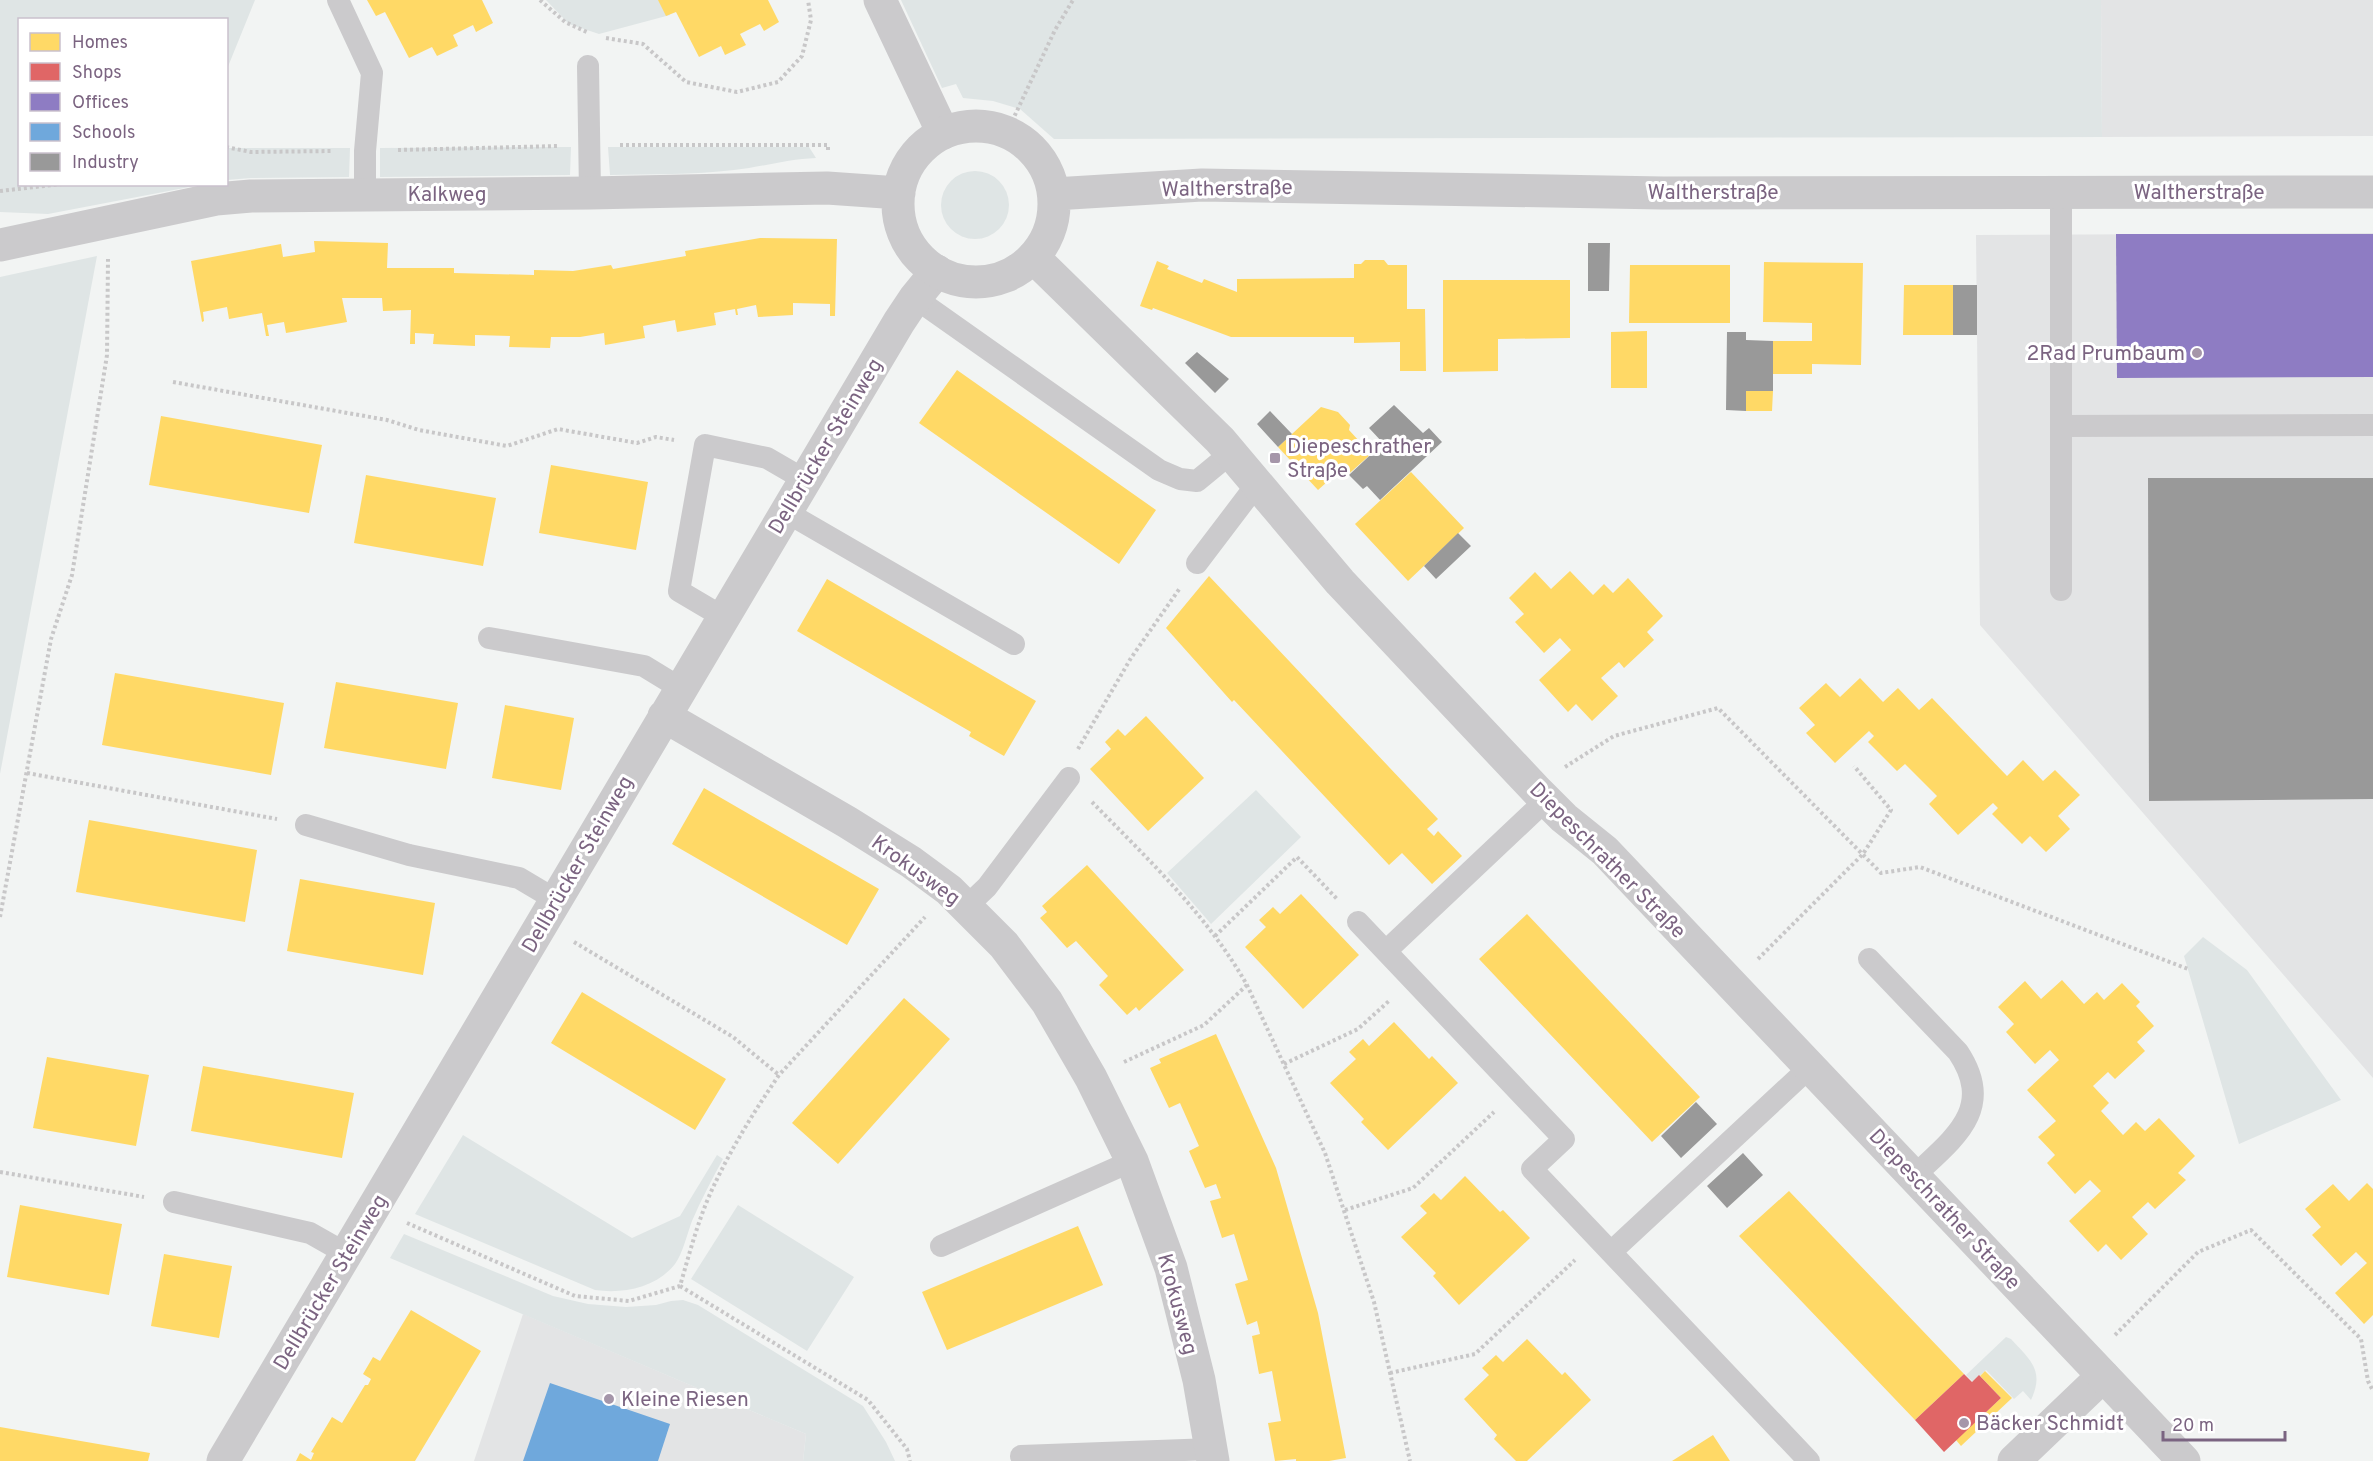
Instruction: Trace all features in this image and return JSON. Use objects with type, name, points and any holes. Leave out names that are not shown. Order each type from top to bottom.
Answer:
[{"type":"street","points":[[880,0],[943,133]]},
{"type":"street","points":[[967,126],[992,127],[1007,132],[1034,151],[1047,171],[1054,194],[1053,217],[1046,238],[1033,258],[1017,271],[998,279],[977,282],[956,280],[937,271],[919,257],[906,238],[899,216],[898,193],[907,168],[922,147],[943,133],[967,126]]},
{"type":"street","name":"Waltherstraße","points":[[1054,194],[1202,185],[1663,193],[2373,192]]},
{"type":"street","name":"Kalkweg","points":[[0,245],[216,199],[827,188],[898,193]]},
{"type":"street","name":"Diepeschrather Straße","points":[[1033,258],[1220,440],[1340,582],[1542,796],[1564,818],[1605,851],[2184,1461]]},
{"type":"street","name":"Dellbrücker Steinweg","points":[[223,1461],[805,480],[915,298],[937,271]]},
{"type":"street","name":"Krokusweg","points":[[672,702],[847,822],[911,862],[958,898],[1004,945],[1047,1002],[1091,1078],[1132,1161],[1171,1268],[1199,1380],[1212,1455]]},
{"type":"street","points":[[2014,1461],[2096,1368]]},
{"type":"lane","points":[[338,0],[372,73],[365,151],[365,195]]},
{"type":"lane","points":[[588,66],[590,193]]},
{"type":"lane","points":[[2061,192],[2061,590]]},
{"type":"lane","points":[[915,298],[1159,470],[1180,479],[1197,481],[1231,453]]},
{"type":"lane","points":[[2061,426],[2373,425]]},
{"type":"lane","points":[[723,617],[679,591],[705,445],[767,458],[805,480]]},
{"type":"lane","points":[[1197,563],[1257,484]]},
{"type":"lane","points":[[786,512],[1014,644]]},
{"type":"lane","points":[[489,638],[644,666],[672,702]]},
{"type":"lane","points":[[958,898],[987,887],[1069,778]]},
{"type":"lane","points":[[1386,951],[1542,796]]},
{"type":"lane","points":[[306,825],[409,855],[519,878],[549,911]]},
{"type":"lane","points":[[1358,922],[1564,1139],[1532,1169],[1809,1461]]},
{"type":"lane","points":[[1869,959],[1958,1052],[1970,1069],[1974,1090],[1971,1111],[1956,1135],[1914,1176]]},
{"type":"lane","points":[[1605,1245],[1810,1066]]},
{"type":"lane","points":[[941,1246],[1132,1161]]},
{"type":"lane","points":[[174,1202],[310,1233],[347,1254]]},
{"type":"lane","name":"Krokusweg","points":[[1021,1456],[1212,1455]]},
{"type":"path","points":[[540,0],[565,22],[592,35],[644,44],[686,82],[737,92],[778,82],[802,56],[811,20],[808,0]]},
{"type":"path","points":[[1007,132],[1055,30],[1073,0]]},
{"type":"path","points":[[588,66],[592,35]]},
{"type":"path","points":[[620,145],[809,145]]},
{"type":"path","points":[[392,150],[559,146]]},
{"type":"path","points":[[228,147],[251,152],[339,151]]},
{"type":"path","points":[[0,191],[44,186]]},
{"type":"path","points":[[0,917],[51,639],[72,575],[107,355],[108,259],[101,223]]},
{"type":"path","points":[[173,382],[387,420],[419,430],[507,446],[558,429],[637,443],[656,437],[705,445]]},
{"type":"path","points":[[1197,563],[1131,658],[1071,761],[1069,778],[1151,862],[1215,936],[1233,960],[1247,985],[1325,1153],[1345,1210],[1374,1302],[1410,1461]]},
{"type":"path","points":[[1542,796],[1568,764],[1614,736],[1718,708],[1881,873],[1920,867],[2187,969]]},
{"type":"path","points":[[1731,984],[1863,854],[1891,810],[1854,766]]},
{"type":"path","points":[[27,773],[306,825]]},
{"type":"path","points":[[1215,936],[1297,857],[1358,922]]},
{"type":"path","points":[[680,1286],[710,1194],[734,1145],[779,1075],[958,898]]},
{"type":"path","points":[[549,911],[733,1037],[779,1075]]},
{"type":"path","points":[[1284,1064],[1359,1029],[1413,979]]},
{"type":"path","points":[[1091,1078],[1204,1025],[1247,985]]},
{"type":"path","points":[[1345,1210],[1413,1188],[1517,1090]]},
{"type":"path","points":[[0,1172],[174,1202]]},
{"type":"path","points":[[376,1205],[410,1224],[575,1296],[629,1301],[680,1286],[868,1400],[907,1449],[910,1461]]},
{"type":"path","points":[[2096,1368],[2198,1252],[2251,1230],[2361,1339],[2368,1381],[2373,1391]]},
{"type":"path","points":[[1390,1372],[1475,1354],[1605,1245]]},
{"type":"shaded area","points":[[0,0],[255,0],[228,67],[228,18],[18,18],[18,186],[195,186],[48,214],[0,212]]},
{"type":"shaded area","points":[[546,0],[663,0],[670,15],[599,34],[569,24]]},
{"type":"shaded area","points":[[901,0],[2101,0],[2102,137],[1054,139],[1020,109],[993,101],[963,98],[956,84],[942,88]]},
{"type":"shaded area","points":[[2101,0],[2373,0],[2373,136],[2102,137]]},
{"type":"shaded area","points":[[571,147],[570,175],[380,177],[380,148]]},
{"type":"shaded area","points":[[608,147],[809,147],[816,158],[719,172],[610,175]]},
{"type":"shaded area","points":[[228,148],[350,148],[349,177],[228,180]]},
{"type":"shaded area","points":[[975,171],[988,174],[999,181],[1006,192],[1009,205],[1006,218],[999,229],[988,236],[975,239],[962,236],[951,229],[944,218],[941,205],[944,192],[951,181],[962,174]]},
{"type":"shaded area","points":[[2373,233],[2373,1078],[1980,625],[1976,235]]},
{"type":"shaded area","points":[[97,256],[0,774],[0,277]]},
{"type":"shaded area","points":[[1256,790],[1301,837],[1211,924],[1167,873]]},
{"type":"shaded area","points":[[2203,937],[2247,970],[2341,1100],[2239,1144],[2184,956]]},
{"type":"shaded area","points":[[463,1135],[632,1238],[680,1216],[717,1155],[723,1159],[695,1213],[683,1249],[675,1264],[658,1279],[638,1288],[617,1291],[595,1290],[415,1214]]},
{"type":"shaded area","points":[[738,1205],[854,1277],[807,1351],[691,1279]]},
{"type":"shaded area","points":[[404,1234],[553,1296],[588,1304],[626,1307],[683,1300],[698,1305],[863,1406],[895,1461],[803,1461],[806,1434],[390,1258]]},
{"type":"shaded area","name":"Kleine Riesen","points":[[523,1314],[806,1434],[803,1461],[474,1461]]},
{"type":"shaded area","points":[[2006,1337],[2011,1339],[2024,1353],[2036,1373],[2035,1390],[2031,1400],[2023,1391],[2014,1399],[1986,1370],[1973,1382],[1966,1375]]},
{"type":"building: Homes","points":[[367,0],[482,0],[493,23],[476,32],[473,25],[453,35],[458,46],[437,56],[432,47],[409,58],[385,12],[376,16]]},
{"type":"building: Homes","points":[[658,0],[768,0],[779,22],[764,31],[760,24],[740,34],[746,45],[725,55],[721,46],[699,57],[676,12],[666,16]]},
{"type":"building: Homes","points":[[760,238],[837,239],[835,316],[830,316],[830,304],[793,303],[793,315],[758,317],[756,305],[737,309],[738,315],[735,309],[714,313],[716,325],[677,332],[675,320],[643,326],[645,338],[605,345],[604,333],[580,337],[551,337],[550,348],[509,347],[510,336],[475,335],[475,346],[433,344],[434,334],[415,333],[415,344],[410,344],[411,310],[383,311],[382,298],[342,298],[347,322],[286,333],[284,322],[267,325],[269,336],[266,336],[262,313],[229,319],[227,307],[203,312],[204,321],[202,322],[191,261],[281,244],[283,257],[315,252],[314,241],[388,243],[387,268],[454,268],[454,273],[534,275],[534,270],[573,271],[611,265],[613,269],[686,256],[685,251]]},
{"type":"building: Homes","points":[[1365,260],[1384,260],[1388,265],[1407,265],[1407,309],[1425,309],[1426,371],[1400,371],[1400,342],[1354,343],[1354,337],[1231,337],[1153,308],[1152,310],[1140,306],[1157,261],[1169,266],[1167,269],[1202,283],[1204,279],[1237,292],[1237,279],[1354,278],[1354,264],[1361,264]]},
{"type":"building: Homes","points":[[1764,262],[1863,263],[1861,365],[1812,364],[1812,374],[1773,374],[1773,341],[1812,341],[1812,323],[1763,322]]},
{"type":"building: Homes","points":[[1630,265],[1730,265],[1730,323],[1629,323]]},
{"type":"building: Homes","points":[[1443,280],[1570,280],[1570,338],[1498,339],[1498,371],[1443,372]]},
{"type":"building: Homes","points":[[1904,285],[1953,285],[1953,335],[1903,335]]},
{"type":"building: Homes","points":[[1647,331],[1647,388],[1611,388],[1611,332]]},
{"type":"building: Homes","points":[[957,370],[1156,510],[1119,564],[919,423]]},
{"type":"building: Homes","points":[[1746,391],[1773,391],[1772,411],[1746,411]]},
{"type":"building: Homes","points":[[1321,407],[1338,412],[1350,425],[1349,430],[1371,454],[1343,479],[1337,473],[1318,490],[1278,447]]},
{"type":"building: Homes","points":[[161,416],[322,445],[309,513],[149,485]]},
{"type":"building: Homes","points":[[551,465],[648,482],[636,550],[539,533]]},
{"type":"building: Homes","points":[[1411,472],[1464,528],[1408,581],[1355,524]]},
{"type":"building: Homes","points":[[366,475],[496,498],[483,566],[354,543]]},
{"type":"building: Homes","points":[[1570,571],[1593,595],[1604,584],[1613,593],[1628,578],[1663,616],[1647,632],[1654,640],[1624,668],[1619,662],[1601,678],[1618,696],[1592,721],[1576,704],[1568,712],[1539,680],[1571,650],[1560,638],[1544,653],[1515,622],[1524,614],[1509,598],[1535,572],[1551,589]]},
{"type":"building: Homes","points":[[1209,576],[1438,819],[1427,829],[1434,836],[1438,831],[1462,856],[1432,884],[1402,853],[1389,865],[1234,700],[1232,702],[1166,628]]},
{"type":"building: Homes","points":[[827,579],[1036,701],[1004,756],[969,736],[971,732],[797,631]]},
{"type":"building: Homes","points":[[115,673],[284,703],[271,775],[102,745]]},
{"type":"building: Homes","points":[[1860,678],[1883,702],[1898,688],[1919,710],[1932,698],[2007,776],[2023,760],[2043,781],[2055,770],[2080,795],[2058,816],[2070,829],[2046,852],[2030,836],[2022,844],[1992,814],[1998,808],[1993,803],[1958,835],[1929,804],[1937,796],[1905,764],[1897,771],[1868,742],[1874,736],[1869,731],[1835,763],[1806,733],[1815,725],[1799,708],[1826,683],[1840,697]]},
{"type":"building: Homes","points":[[336,682],[458,703],[446,769],[324,748]]},
{"type":"building: Homes","points":[[505,705],[574,718],[561,790],[492,778]]},
{"type":"building: Homes","points":[[1146,716],[1204,778],[1148,831],[1090,769],[1111,749],[1105,742],[1118,729],[1125,736]]},
{"type":"building: Homes","points":[[704,788],[879,889],[847,945],[672,844]]},
{"type":"building: Homes","points":[[89,820],[257,850],[245,922],[76,892]]},
{"type":"building: Homes","points":[[1087,865],[1184,970],[1139,1011],[1136,1007],[1127,1015],[1099,985],[1108,976],[1076,941],[1067,948],[1040,918],[1047,912],[1042,906]]},
{"type":"building: Homes","points":[[300,879],[435,903],[423,975],[287,951]]},
{"type":"building: Homes","points":[[1301,894],[1359,955],[1303,1009],[1245,947],[1266,927],[1259,920],[1273,907],[1280,914]]},
{"type":"building: Homes","points":[[1527,914],[1700,1097],[1652,1142],[1479,959]]},
{"type":"building: Homes","points":[[2062,980],[2084,1004],[2097,992],[2104,1000],[2122,983],[2140,1002],[2136,1006],[2154,1026],[2137,1042],[2145,1051],[2115,1079],[2108,1072],[2093,1086],[2109,1103],[2101,1111],[2123,1135],[2136,1122],[2145,1131],[2159,1118],[2195,1156],[2178,1173],[2186,1180],[2155,1209],[2148,1202],[2132,1217],[2148,1234],[2121,1260],[2106,1244],[2098,1252],[2069,1221],[2101,1191],[2090,1180],[2075,1194],[2047,1163],[2055,1155],[2038,1137],[2056,1121],[2027,1090],[2059,1060],[2050,1050],[2035,1064],[2006,1032],[2014,1024],[1998,1007],[2025,981],[2041,999]]},
{"type":"building: Homes","points":[[582,992],[726,1079],[695,1130],[551,1043]]},
{"type":"building: Homes","points":[[904,998],[950,1039],[838,1164],[792,1123]]},
{"type":"building: Homes","points":[[1394,1022],[1429,1059],[1432,1056],[1458,1083],[1388,1150],[1361,1122],[1364,1119],[1330,1083],[1356,1059],[1349,1052],[1363,1039],[1369,1046]]},
{"type":"building: Homes","points":[[1216,1034],[1276,1168],[1318,1313],[1346,1458],[1329,1461],[1296,1461],[1296,1459],[1275,1461],[1268,1423],[1281,1421],[1272,1371],[1259,1374],[1252,1336],[1260,1334],[1257,1321],[1247,1325],[1235,1284],[1248,1280],[1234,1234],[1222,1238],[1210,1201],[1221,1198],[1216,1184],[1205,1188],[1189,1151],[1199,1146],[1180,1103],[1169,1108],[1150,1068],[1161,1063],[1159,1059]]},
{"type":"building: Homes","points":[[47,1057],[149,1075],[136,1146],[33,1128]]},
{"type":"building: Homes","points":[[203,1066],[354,1093],[342,1158],[191,1131]]},
{"type":"building: Homes","points":[[1465,1176],[1500,1212],[1503,1210],[1530,1238],[1459,1305],[1433,1276],[1436,1273],[1401,1237],[1427,1213],[1420,1206],[1434,1193],[1441,1200]]},
{"type":"building: Homes","points":[[2367,1183],[2373,1189],[2373,1315],[2364,1324],[2335,1293],[2367,1263],[2356,1252],[2341,1266],[2312,1235],[2321,1227],[2305,1209],[2333,1184],[2349,1201]]},
{"type":"building: Homes","points":[[1789,1191],[1964,1374],[1915,1420],[1739,1236]]},
{"type":"building: Homes","points":[[20,1205],[122,1224],[109,1295],[7,1277]]},
{"type":"building: Homes","points":[[1078,1226],[1103,1285],[947,1350],[922,1292]]},
{"type":"building: Homes","points":[[164,1254],[232,1266],[219,1338],[151,1326]]},
{"type":"building: Homes","points":[[411,1310],[481,1351],[415,1461],[296,1461],[300,1453],[311,1460],[314,1453],[311,1452],[332,1417],[342,1423],[371,1379],[363,1374],[373,1357],[380,1361]]},
{"type":"building: Homes","points":[[1527,1339],[1562,1375],[1565,1372],[1591,1400],[1527,1461],[1516,1461],[1494,1439],[1497,1435],[1464,1399],[1489,1375],[1482,1368],[1496,1355],[1503,1362]]},
{"type":"building: Homes","points":[[1985,1371],[2012,1398],[1961,1446],[1956,1440],[2001,1398],[1980,1376]]},
{"type":"building: Homes","points":[[0,1427],[150,1453],[148,1461],[0,1461]]},
{"type":"building: Homes","points":[[1713,1435],[1730,1461],[1672,1461]]},
{"type":"building: Shops","points":[[1964,1374],[1972,1382],[1979,1375],[2001,1398],[1944,1452],[1915,1420]]},
{"type":"building: Offices","points":[[2116,234],[2373,234],[2373,377],[2117,378]]},
{"type":"building: Schools","points":[[550,1383],[670,1424],[658,1461],[523,1461]]},
{"type":"building: Industry","points":[[1588,243],[1610,243],[1609,291],[1588,291]]},
{"type":"building: Industry","points":[[1953,285],[1977,285],[1977,335],[1953,335]]},
{"type":"building: Industry","points":[[1727,332],[1746,332],[1746,340],[1773,341],[1773,391],[1746,391],[1746,411],[1726,410]]},
{"type":"building: Industry","points":[[1197,352],[1229,379],[1215,393],[1185,363]]},
{"type":"building: Industry","points":[[1394,405],[1423,433],[1429,428],[1442,442],[1380,500],[1367,486],[1363,489],[1349,475],[1383,443],[1369,428]]},
{"type":"building: Industry","points":[[1270,411],[1292,434],[1278,447],[1257,424]]},
{"type":"building: Industry","points":[[2148,478],[2373,478],[2373,799],[2149,801]]},
{"type":"building: Industry","points":[[1458,533],[1471,546],[1436,579],[1424,566]]},
{"type":"building: Industry","points":[[1696,1102],[1717,1124],[1681,1158],[1661,1136]]},
{"type":"building: Industry","points":[[1743,1153],[1763,1175],[1727,1208],[1707,1186]]},
{"type":"place","name":"2Rad Prumbaum","points":[[2197,353]]},
{"type":"place","name":"Diepeschrather Straße","points":[[1275,458]]},
{"type":"place","name":"Kleine Riesen","points":[[609,1399]]},
{"type":"place","name":"Bäcker Schmidt","points":[[1964,1423]]}]
